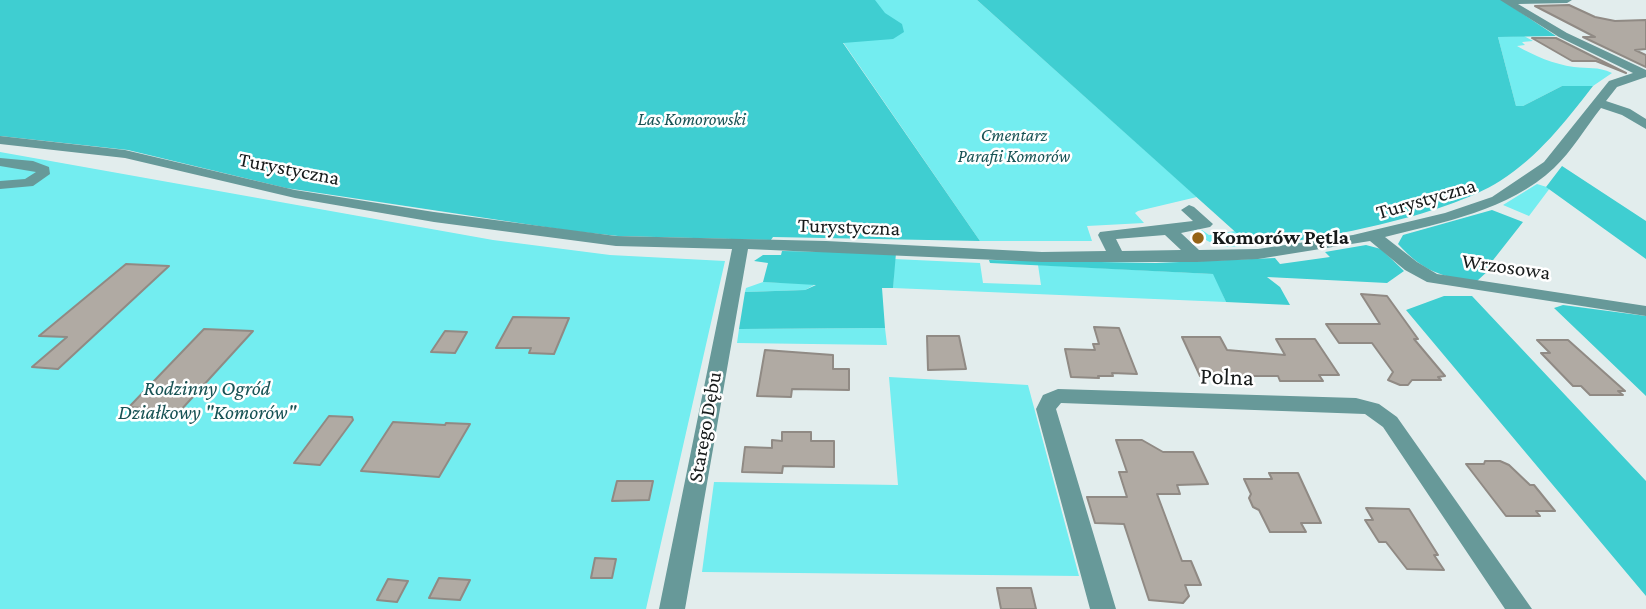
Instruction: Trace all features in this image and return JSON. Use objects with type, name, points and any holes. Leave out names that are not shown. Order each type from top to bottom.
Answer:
[{"type":"street","points":[[1506,0],[1567,0]]},
{"type":"street","points":[[1506,0],[1557,31],[1644,73]]},
{"type":"street","name":"Turystyczna","points":[[0,140],[125,154],[295,194],[448,219],[616,241],[1117,258],[1197,257],[1279,253],[1373,235],[1450,216],[1504,197],[1549,165],[1613,84],[1644,73]]},
{"type":"street","points":[[1598,103],[1626,112],[1646,125]]},
{"type":"street","points":[[0,162],[33,165],[44,170],[43,174],[28,183],[0,186]]},
{"type":"street","points":[[1117,258],[1106,235],[1205,224],[1189,210]]},
{"type":"street","points":[[1169,230],[1197,257]]},
{"type":"street","name":"Wrzosowa","points":[[1373,235],[1411,267],[1429,276],[1646,310]]},
{"type":"street","name":"Starego Dębu","points":[[672,609],[741,245]]},
{"type":"street","name":"Polna","points":[[1103,609],[1046,409],[1050,400],[1058,396],[1356,405],[1372,409],[1390,422],[1519,609]]},
{"type":"green space","name":"Las Komorowski","points":[[0,0],[875,0],[885,13],[902,24],[904,32],[893,39],[843,43],[980,241],[618,236],[286,188],[128,150],[0,136]]},
{"type":"green space","name":"Cmentarz Parafii Komorów","points":[[814,0],[977,0],[1197,197],[1135,213],[1144,223],[1087,226],[1092,241],[980,241]]},
{"type":"green space","points":[[977,0],[1502,0],[1556,36],[1498,37],[1516,106],[1523,106],[1562,86],[1593,86],[1562,125],[1527,161],[1500,181],[1476,194],[1379,225],[1310,239],[1251,246]]},
{"type":"green space","points":[[1524,36],[1533,41],[1522,42],[1525,45],[1517,46],[1551,62],[1612,73],[1593,86],[1562,86],[1523,106],[1516,106],[1498,37]]},
{"type":"green space","name":"Rodzinny Ogród Działkowy \"Komorów\"","points":[[0,152],[493,240],[610,255],[725,261],[646,609],[0,609]]},
{"type":"green space","points":[[1562,166],[1646,221],[1646,259],[1546,187]]},
{"type":"green space","points":[[1537,184],[1550,188],[1529,216],[1503,205]]},
{"type":"green space","points":[[1492,210],[1523,222],[1490,264],[1490,269],[1476,282],[1433,271],[1416,261],[1398,244],[1403,235]]},
{"type":"green space","points":[[1202,230],[1209,235],[1235,231],[1251,246],[1219,246],[1192,231]]},
{"type":"green space","points":[[1366,245],[1381,249],[1404,271],[1387,283],[1267,277],[1280,287],[1290,305],[1226,302],[1213,274],[990,263],[989,260],[1156,263],[1275,258],[1280,264],[1330,257],[1325,252]]},
{"type":"green space","points":[[782,251],[896,253],[893,288],[882,288],[885,328],[739,329],[745,292],[805,290],[816,285],[763,282],[768,263],[754,261],[763,255],[781,255]]},
{"type":"green space","points":[[894,259],[980,263],[983,283],[1041,285],[1038,265],[1214,274],[1226,302],[893,288]]},
{"type":"green space","points":[[763,282],[816,284],[805,290],[745,292],[746,288]]},
{"type":"green space","points":[[1444,296],[1472,296],[1646,481],[1646,596],[1406,310]]},
{"type":"green space","points":[[1563,305],[1646,316],[1646,396],[1554,308]]},
{"type":"green space","points":[[885,328],[887,345],[737,343],[739,329]]},
{"type":"green space","points":[[889,377],[1028,385],[1079,576],[702,572],[714,482],[898,485]]},
{"type":"building","points":[[1569,5],[1595,17],[1615,21],[1646,20],[1646,49],[1635,50],[1646,55],[1646,67],[1583,37],[1595,37],[1535,6]]},
{"type":"building","points":[[1532,38],[1556,38],[1626,73],[1596,61],[1572,61]]},
{"type":"building","points":[[126,264],[169,266],[58,369],[32,367],[67,337],[39,336]]},
{"type":"building","points":[[1361,294],[1387,296],[1418,339],[1414,339],[1445,376],[1438,377],[1441,380],[1412,380],[1408,385],[1400,385],[1388,380],[1393,372],[1372,343],[1339,343],[1326,324],[1380,324]]},
{"type":"building","points":[[513,317],[569,318],[554,354],[529,353],[531,348],[496,348]]},
{"type":"building","points":[[1094,327],[1119,328],[1137,374],[1112,373],[1113,376],[1098,376],[1099,378],[1071,377],[1065,349],[1095,350],[1093,344],[1099,344]]},
{"type":"building","points":[[204,329],[253,331],[180,411],[129,407]]},
{"type":"building","points":[[445,331],[467,332],[455,353],[431,352]]},
{"type":"building","points":[[927,336],[959,336],[966,369],[928,370]]},
{"type":"building","points":[[1182,337],[1220,337],[1227,350],[1285,355],[1276,339],[1315,339],[1339,375],[1319,375],[1323,381],[1280,381],[1278,376],[1200,376]]},
{"type":"building","points":[[1537,340],[1568,340],[1625,391],[1618,391],[1623,395],[1590,395],[1581,386],[1573,386],[1541,353],[1550,353]]},
{"type":"building","points":[[765,350],[833,355],[833,369],[849,369],[849,390],[792,389],[791,397],[757,396]]},
{"type":"building","points":[[329,416],[352,417],[353,420],[320,465],[294,463]]},
{"type":"building","points":[[393,422],[470,424],[439,477],[361,471]]},
{"type":"building","points":[[782,432],[811,432],[811,441],[834,441],[834,467],[783,466],[782,473],[742,472],[745,447],[772,448],[772,440],[782,441]]},
{"type":"building","points":[[1116,440],[1142,440],[1163,452],[1193,452],[1208,484],[1177,485],[1180,494],[1157,494],[1182,561],[1191,561],[1201,585],[1185,585],[1189,596],[1183,603],[1149,600],[1124,524],[1095,523],[1087,497],[1127,497],[1119,472],[1127,472]]},
{"type":"building","points":[[1485,461],[1500,461],[1509,465],[1530,485],[1534,485],[1555,511],[1536,511],[1540,516],[1506,516],[1466,464],[1484,464]]},
{"type":"building","points":[[1269,473],[1298,473],[1321,523],[1301,523],[1306,532],[1270,532],[1259,510],[1253,507],[1244,479],[1272,479]]},
{"type":"building","points":[[617,481],[653,481],[649,500],[612,501]]},
{"type":"building","points":[[1366,508],[1409,509],[1438,555],[1434,555],[1444,570],[1407,569],[1386,542],[1379,542],[1365,520],[1373,520]]},
{"type":"building","points":[[595,558],[616,559],[612,578],[591,578]]},
{"type":"building","points":[[439,578],[470,580],[460,600],[429,598]]},
{"type":"building","points":[[388,579],[408,581],[397,602],[377,600]]},
{"type":"building","points":[[997,588],[1031,588],[1036,609],[1001,609]]},
{"type":"place","name":"Komorów Pętla","points":[[1198,238]]}]
